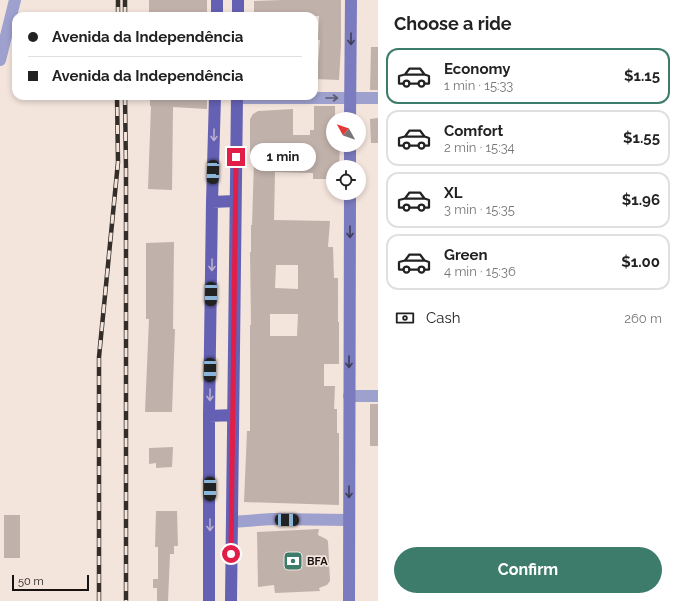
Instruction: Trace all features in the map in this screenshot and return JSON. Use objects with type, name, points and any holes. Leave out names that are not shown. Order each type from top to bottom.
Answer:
[{"type":"main road","points":[[217,0],[217,12]]},
{"type":"main road","points":[[238,0],[238,12]]},
{"type":"main road","points":[[350,112],[351,0]]},
{"type":"main road","points":[[209,601],[212,202],[215,100]]},
{"type":"main road","points":[[231,601],[237,100]]},
{"type":"main road","points":[[349,601],[350,200]]},
{"type":"main road","points":[[212,202],[235,201]]},
{"type":"main road","points":[[210,416],[233,416]]},
{"type":"street","points":[[0,60],[15,0]]},
{"type":"street","points":[[318,98],[378,98]]},
{"type":"street","points":[[349,396],[378,396]]},
{"type":"street","points":[[232,522],[272,519],[348,520]]},
{"type":"building","points":[[149,0],[207,0],[207,12],[149,12]]},
{"type":"building","points":[[341,0],[339,80],[318,79],[320,40],[318,40],[318,12],[254,12],[254,1]]},
{"type":"building","points":[[371,47],[378,47],[378,90],[370,90]]},
{"type":"building","points":[[150,100],[207,100],[207,109],[173,107],[172,190],[148,189]]},
{"type":"building","points":[[314,106],[335,106],[335,112],[326,112],[326,152],[340,152],[339,160],[326,160],[326,179],[313,179],[313,173],[275,172],[274,220],[330,221],[328,247],[333,247],[334,278],[338,278],[339,364],[324,364],[324,386],[335,386],[334,409],[337,409],[337,433],[339,433],[339,505],[244,502],[247,431],[250,431],[250,252],[254,161],[250,161],[250,119],[253,114],[258,111],[293,109],[293,135],[310,135],[310,130],[314,130]],"holes":[[[276,265],[298,265],[298,289],[275,288]],[[270,314],[298,314],[297,336],[270,336]]]},
{"type":"building","points":[[378,118],[378,143],[371,143],[370,119]]},
{"type":"building","points":[[174,242],[173,329],[175,329],[172,412],[145,412],[149,319],[146,319],[146,243]]},
{"type":"building","points":[[370,404],[378,404],[378,446],[370,446]]},
{"type":"building","points":[[173,447],[172,467],[156,468],[156,463],[149,464],[149,448]]},
{"type":"building","points":[[156,511],[177,511],[178,546],[174,546],[174,554],[170,554],[168,601],[157,601],[157,588],[153,588],[153,579],[158,579],[158,547],[155,547]]},
{"type":"building","points":[[4,515],[20,515],[20,558],[4,558]]},
{"type":"building","name":"BFA","points":[[319,529],[318,535],[328,541],[330,581],[327,585],[319,588],[320,591],[275,593],[274,585],[258,587],[257,532]]},
{"type":"railway","points":[[118,0],[118,12]]},
{"type":"railway","points":[[125,0],[125,12]]},
{"type":"railway","points":[[99,601],[99,357],[118,162],[117,100]]},
{"type":"railway","points":[[125,100],[126,601]]},
{"type":"place","name":"BFA","points":[[293,561]]},
{"type":"route","points":[[231,554],[236,157]]}]
